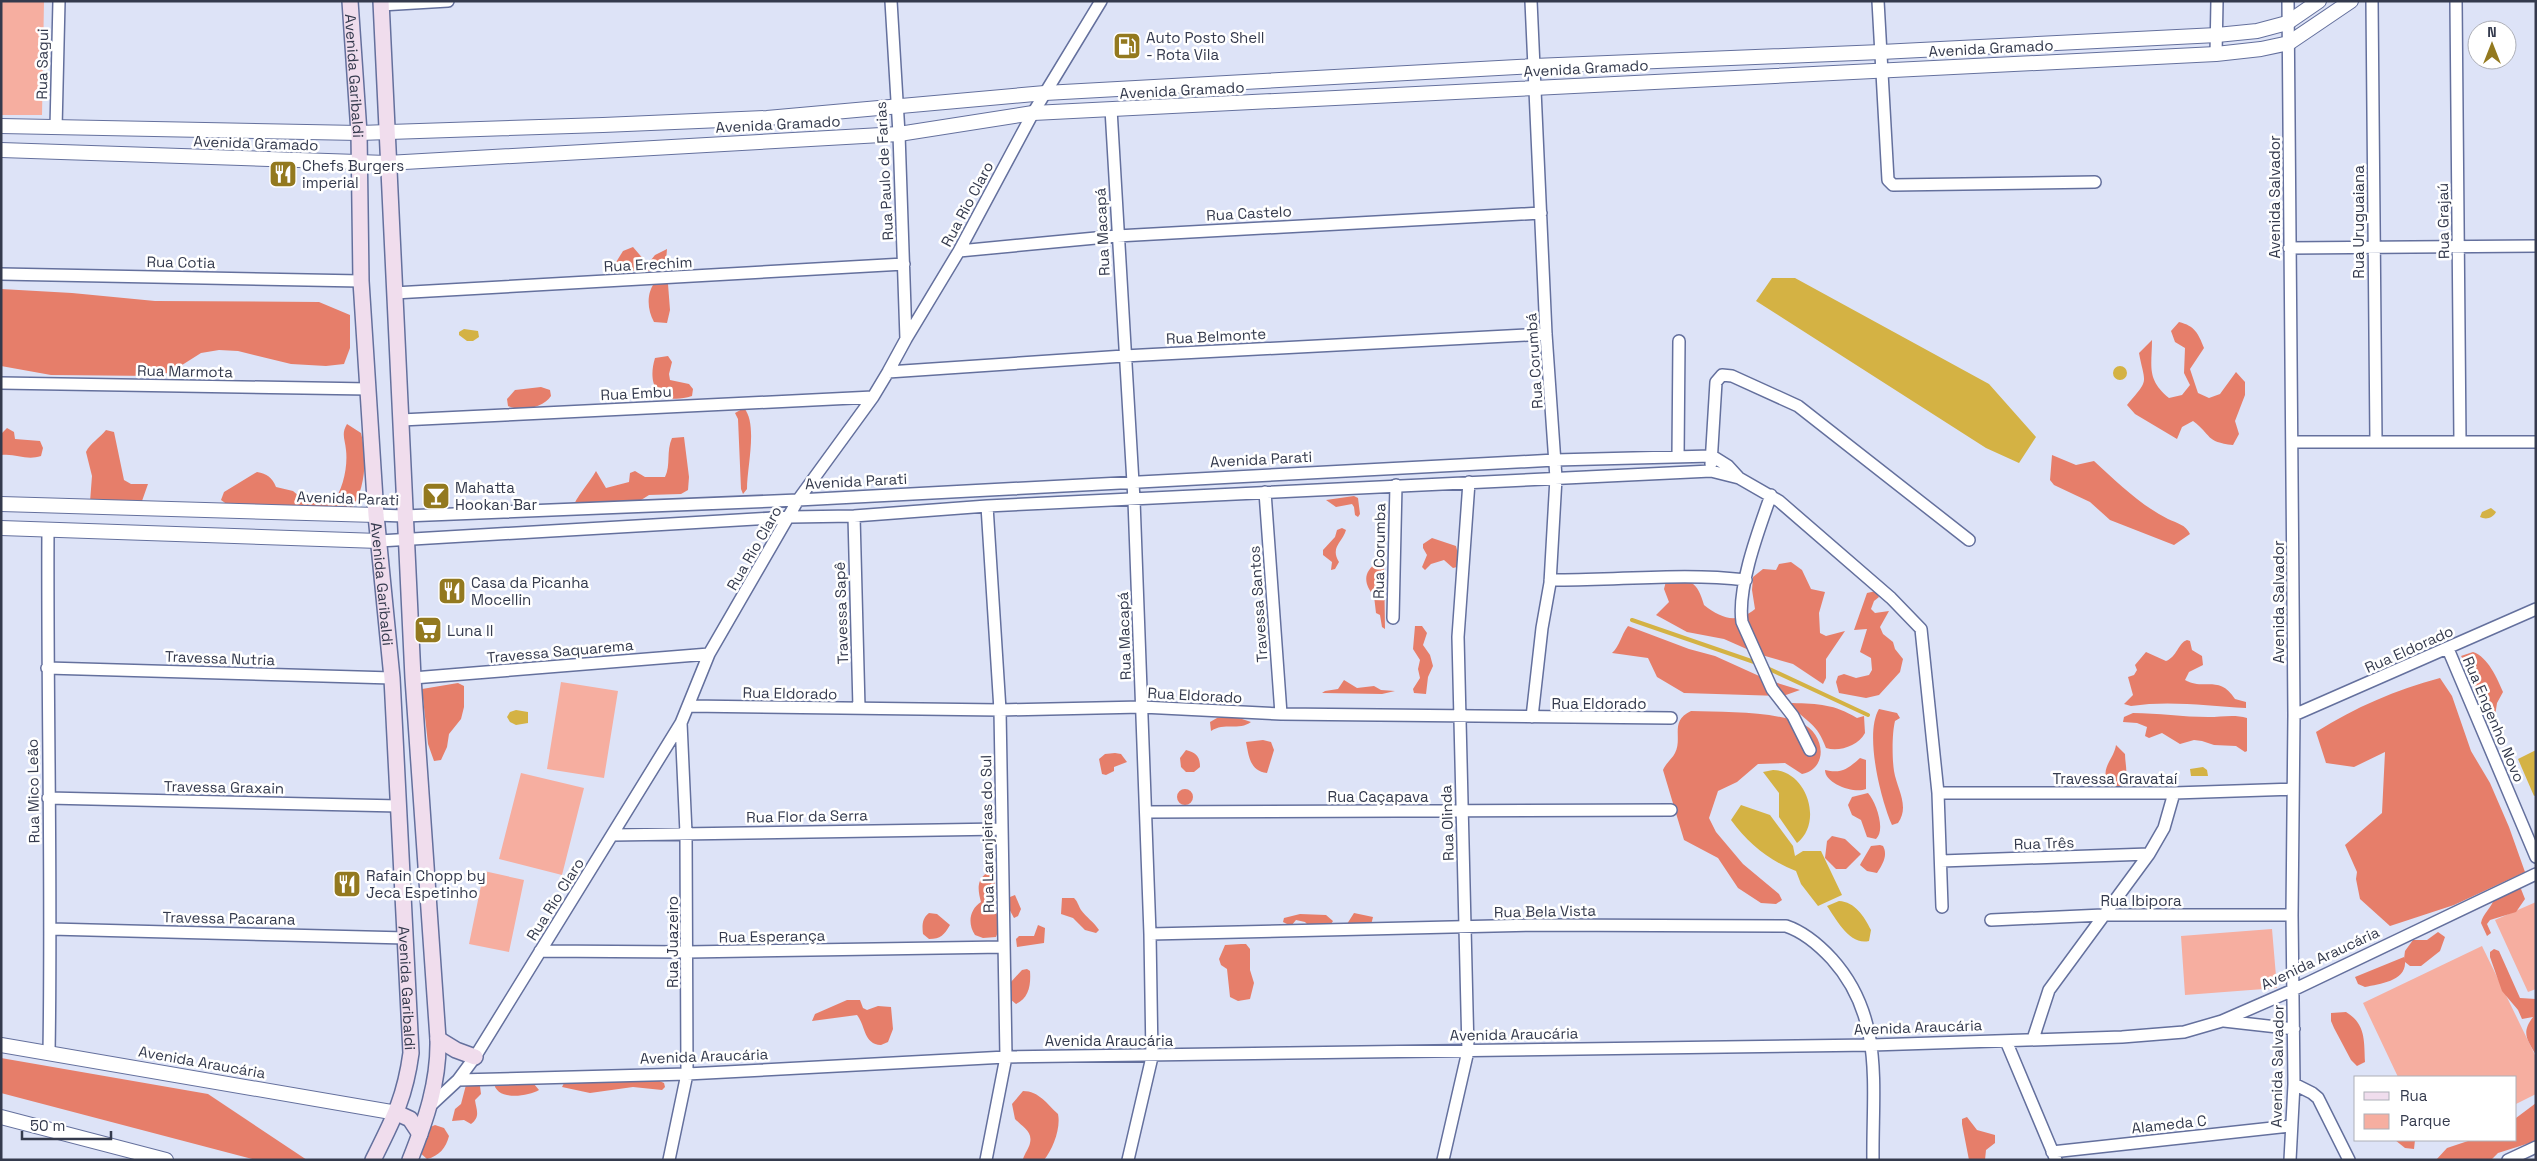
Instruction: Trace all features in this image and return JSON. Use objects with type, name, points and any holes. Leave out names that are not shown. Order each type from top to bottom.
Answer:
[{"type":"main road","name":"Avenida Garibaldi","points":[[350,1],[358,133],[361,281],[376,515],[392,678],[411,1053],[407,1084],[397,1113],[373,1160]]},
{"type":"main road","name":"Avenida Garibaldi","points":[[381,3],[385,131],[401,420],[405,541],[438,1039],[436,1077],[430,1106],[410,1160]]},
{"type":"main road","points":[[438,1039],[456,1050],[475,1056]]},
{"type":"main road","points":[[397,1113],[410,1119],[420,1134]]},
{"type":"street","name":"Rua Sagui","points":[[56,128],[59,1]]},
{"type":"street","points":[[381,3],[448,1]]},
{"type":"street","name":"Rua Paulo de Farias","points":[[891,1],[899,134],[906,339]]},
{"type":"street","name":"Rua Rio Claro","points":[[430,1106],[458,1080],[475,1056],[681,723],[709,654],[790,517],[798,500],[873,397],[959,251],[1044,93],[1102,1]]},
{"type":"street","name":"Rua Corumbá","points":[[1531,1],[1546,334],[1556,478],[1550,580],[1542,628],[1532,717]]},
{"type":"street","points":[[1878,1],[1880,52],[1884,70],[1888,180],[1893,185],[2095,182]]},
{"type":"street","points":[[2216,54],[2217,1]]},
{"type":"street","name":"Avenida Salvador","points":[[2288,1],[2294,715],[2292,790],[2294,1084],[2290,1126],[2290,1160]]},
{"type":"street","name":"Avenida Gramado","points":[[1,126],[358,133],[767,118],[896,108],[1044,93],[1534,66],[1880,52],[2217,35],[2257,31],[2287,23],[2319,1]]},
{"type":"street","name":"Avenida Gramado","points":[[1,150],[387,164],[606,149],[899,134],[1033,113],[2216,54],[2261,49],[2288,43],[2352,1]]},
{"type":"street","name":"Rua Uruguaiana","points":[[2372,1],[2376,442]]},
{"type":"street","name":"Rua Grajaú","points":[[2456,1],[2460,441]]},
{"type":"street","name":"Rua Macapá","points":[[1111,110],[1124,356],[1134,500],[1150,934],[1152,1056],[1128,1160]]},
{"type":"street","points":[[767,118],[770,141]]},
{"type":"street","points":[[603,125],[606,149]]},
{"type":"street","name":"Rua Castelo","points":[[959,251],[1117,236],[1541,212]]},
{"type":"street","points":[[2289,248],[2373,249],[2536,246]]},
{"type":"street","name":"Rua Erechim","points":[[394,293],[904,264]]},
{"type":"street","name":"Rua Cotia","points":[[1,274],[361,281]]},
{"type":"street","name":"Rua Belmonte","points":[[888,372],[1124,356],[1546,334]]},
{"type":"street","points":[[1678,457],[1679,341]]},
{"type":"street","points":[[1711,471],[1716,382],[1722,375],[1732,376],[1798,406],[1968,540]]},
{"type":"street","name":"Rua Marmota","points":[[1,383],[369,389]]},
{"type":"street","name":"Rua Embu","points":[[401,420],[873,397]]},
{"type":"street","points":[[2292,442],[2536,442]]},
{"type":"street","points":[[1712,456],[1728,466],[1739,478]]},
{"type":"street","name":"Avenida Parati","points":[[1,504],[404,516],[798,500],[1555,460],[1712,456]]},
{"type":"street","points":[[1,528],[405,541],[790,517],[854,516],[987,506],[1134,500],[1396,484],[1711,471],[1739,478],[1770,495],[1890,598],[1921,629],[1938,793],[1942,907]]},
{"type":"street","name":"Rua Olinda","points":[[1443,1160],[1468,1051],[1458,637],[1469,482]]},
{"type":"street","name":"Rua Corumba","points":[[1393,618],[1396,484]]},
{"type":"street","name":"Travessa Santos","points":[[1265,492],[1281,714]]},
{"type":"street","points":[[1770,495],[1746,580],[1740,612],[1747,636],[1772,689],[1793,716],[1810,750]]},
{"type":"street","name":"Rua Laranjeiras do Sul","points":[[986,1160],[1006,1057],[1000,710],[987,506]]},
{"type":"street","name":"Travessa Sapê","points":[[854,516],[859,708]]},
{"type":"street","name":"Rua Mico Leão","points":[[48,529],[47,668],[51,929],[49,1052]]},
{"type":"street","points":[[1550,580],[1601,580],[1698,575],[1746,580]]},
{"type":"street","name":"Rua Eldorado","points":[[2294,715],[2536,609]]},
{"type":"street","name":"Rua Engenho Novo","points":[[2448,649],[2536,857]]},
{"type":"street","name":"Travessa Saquarema","points":[[413,678],[709,654]]},
{"type":"street","name":"Travessa Nutria","points":[[47,668],[392,678]]},
{"type":"street","name":"Rua Eldorado","points":[[688,706],[1000,710],[1142,707],[1281,714],[1670,718]]},
{"type":"street","name":"Rua Juazeiro","points":[[669,1160],[688,1074],[686,833],[681,723]]},
{"type":"street","name":"Travessa Gravataí","points":[[1938,793],[2174,793],[2292,790]]},
{"type":"street","points":[[2033,1039],[2049,990],[2102,915],[2149,854],[2164,828],[2174,793]]},
{"type":"street","name":"Travessa Graxain","points":[[48,798],[399,806]]},
{"type":"street","name":"Rua Caçapava","points":[[1146,812],[1670,810]]},
{"type":"street","name":"Rua Flor da Serra","points":[[612,835],[1002,829]]},
{"type":"street","name":"Rua Três","points":[[1941,861],[2149,854]]},
{"type":"street","name":"Avenida Araucária","points":[[458,1080],[688,1074],[1006,1057],[1872,1046],[2122,1037],[2184,1032],[2222,1021],[2293,990],[2536,874]]},
{"type":"street","name":"Rua Ibipora","points":[[1991,920],[2102,915],[2292,915]]},
{"type":"street","name":"Rua Bela Vista","points":[[1150,934],[1466,927],[1786,926],[1795,929],[1820,946],[1840,968],[1861,1000],[1871,1034],[1872,1046],[1873,1160]]},
{"type":"street","name":"Travessa Pacarana","points":[[51,929],[406,938]]},
{"type":"street","name":"Rua Esperança","points":[[540,951],[687,952],[1004,947]]},
{"type":"street","points":[[2222,1021],[2294,1029]]},
{"type":"street","points":[[2006,1040],[2054,1156]]},
{"type":"street","name":"Avenida Araucária","points":[[1,1045],[397,1113]]},
{"type":"street","points":[[2294,1084],[2318,1098],[2348,1160]]},
{"type":"street","points":[[1,1117],[166,1160]]},
{"type":"street","name":"Alameda C","points":[[2054,1156],[2290,1126]]},
{"type":"street","points":[[2508,1160],[2536,1146]]},
{"type":"green space","points":[[1,1],[44,1],[42,115],[1,115]]},
{"type":"green space","points":[[561,682],[618,691],[604,778],[547,769]]},
{"type":"green space","points":[[521,773],[584,788],[562,875],[499,859]]},
{"type":"green space","points":[[484,871],[524,880],[509,952],[469,944]]},
{"type":"green space","points":[[2536,902],[2536,989],[2528,992],[2495,920]]},
{"type":"green space","points":[[2272,929],[2277,988],[2185,995],[2181,936]]},
{"type":"green space","points":[[2482,946],[2536,1057],[2536,1094],[2517,1104],[2517,1076],[2398,1076],[2363,1003]]},
{"type":"shaded area","points":[[633,247],[645,261],[651,260],[655,255],[667,249],[666,261],[663,267],[651,271],[617,271],[613,267],[623,251]]},
{"type":"shaded area","points":[[1772,278],[1795,278],[1989,384],[2036,437],[2019,463],[1986,448],[1756,301]]},
{"type":"shaded area","points":[[656,281],[668,284],[670,310],[667,323],[654,322],[650,312],[650,290]]},
{"type":"shaded area","points":[[1,289],[72,293],[155,301],[319,302],[350,315],[350,348],[344,364],[326,366],[291,364],[238,351],[219,350],[201,353],[171,372],[155,376],[51,375],[1,366]]},
{"type":"shaded area","points":[[2179,322],[2195,331],[2204,348],[2190,369],[2198,393],[2209,398],[2220,394],[2236,372],[2245,382],[2245,395],[2235,421],[2239,434],[2233,445],[2213,440],[2193,421],[2182,427],[2177,439],[2135,414],[2127,405],[2144,381],[2139,353],[2152,340],[2152,372],[2157,385],[2162,391],[2169,398],[2182,395],[2190,385],[2184,373],[2185,348],[2175,342],[2171,331]]},
{"type":"shaded area","points":[[464,329],[478,331],[479,337],[473,341],[467,341],[459,335],[459,332]]},
{"type":"shaded area","points":[[668,356],[672,362],[669,374],[670,380],[689,384],[693,389],[692,396],[672,398],[658,392],[653,378],[655,358]]},
{"type":"shaded area","points":[[2120,366],[2125,368],[2127,373],[2125,378],[2120,380],[2115,378],[2113,373],[2115,368]]},
{"type":"shaded area","points":[[541,387],[550,390],[551,396],[543,403],[525,409],[508,406],[507,399],[515,390]]},
{"type":"shaded area","points":[[744,408],[750,424],[751,446],[747,489],[743,494],[741,489],[738,419],[735,413]]},
{"type":"shaded area","points":[[347,424],[361,433],[364,454],[362,485],[349,513],[228,505],[221,500],[224,492],[257,472],[269,476],[276,487],[293,491],[307,503],[332,503],[342,485],[345,471],[344,434]]},
{"type":"shaded area","points":[[7,428],[14,432],[15,439],[40,441],[43,448],[41,456],[31,458],[1,455],[1,434]]},
{"type":"shaded area","points":[[106,430],[114,432],[124,480],[131,484],[148,484],[142,501],[90,502],[92,476],[86,452]]},
{"type":"shaded area","points":[[684,437],[689,477],[688,490],[681,494],[649,495],[638,502],[572,510],[576,500],[596,471],[606,488],[629,482],[630,473],[635,471],[645,477],[665,477],[672,438]]},
{"type":"shaded area","points":[[2052,455],[2076,465],[2094,461],[2138,500],[2157,513],[2184,526],[2190,534],[2174,545],[2110,520],[2090,502],[2054,485],[2050,480]]},
{"type":"shaded area","points":[[1354,496],[1358,498],[1360,514],[1358,517],[1355,515],[1352,504],[1336,507],[1326,500]]},
{"type":"shaded area","points":[[2491,508],[2496,512],[2493,516],[2487,518],[2480,517],[2482,512]]},
{"type":"shaded area","points":[[1342,528],[1346,530],[1336,549],[1339,562],[1335,569],[1331,570],[1332,562],[1323,555],[1323,550],[1335,537],[1337,530]]},
{"type":"shaded area","points":[[1432,538],[1456,546],[1458,554],[1457,567],[1453,568],[1444,560],[1431,564],[1425,570],[1422,567],[1427,555],[1423,544]]},
{"type":"shaded area","points":[[1378,562],[1384,566],[1385,629],[1382,627],[1380,615],[1376,613],[1374,596],[1368,587],[1366,578],[1369,570]]},
{"type":"shaded area","points":[[1791,562],[1802,570],[1811,589],[1825,592],[1819,613],[1820,633],[1826,636],[1845,631],[1826,659],[1826,678],[1823,684],[1793,664],[1758,654],[1724,639],[1687,632],[1656,615],[1669,602],[1664,589],[1667,577],[1692,583],[1699,591],[1704,605],[1717,614],[1730,618],[1742,617],[1755,609],[1752,590],[1753,577],[1763,569],[1776,570],[1779,564]]},
{"type":"shaded area","points":[[1876,591],[1879,597],[1874,601],[1871,609],[1875,613],[1889,611],[1880,627],[1883,634],[1893,642],[1895,649],[1903,659],[1900,672],[1879,695],[1866,698],[1839,693],[1836,682],[1838,676],[1844,674],[1856,678],[1869,675],[1872,670],[1871,658],[1860,652],[1867,629],[1854,630],[1867,593]]},
{"type":"shaded area","points":[[1415,626],[1422,626],[1427,633],[1423,645],[1430,655],[1433,666],[1428,677],[1426,694],[1414,693],[1413,689],[1420,678],[1418,669],[1420,660],[1413,649]]},
{"type":"shaded area","points":[[1628,626],[1689,649],[1715,656],[1768,680],[1800,690],[1783,696],[1684,693],[1657,677],[1648,658],[1612,653]]},
{"type":"shaded area","points":[[2187,640],[2190,641],[2192,650],[2202,656],[2203,665],[2189,672],[2185,680],[2192,683],[2223,687],[2235,699],[2246,702],[2246,708],[2174,703],[2131,706],[2124,704],[2133,695],[2128,677],[2134,675],[2137,670],[2135,665],[2146,652],[2166,661]]},
{"type":"shaded area","points":[[2473,652],[2488,663],[2503,692],[2497,703],[2495,716],[2488,711],[2479,697],[2461,656]]},
{"type":"shaded area","points":[[2440,678],[2452,696],[2471,751],[2490,783],[2509,827],[2525,872],[2454,905],[2390,926],[2360,899],[2356,879],[2357,872],[2345,845],[2382,813],[2385,752],[2354,767],[2326,763],[2316,732],[2376,700]]},
{"type":"shaded area","points":[[1344,680],[1357,688],[1374,686],[1381,690],[1395,691],[1382,694],[1322,693],[1338,689]]},
{"type":"shaded area","points":[[458,683],[464,686],[464,707],[461,719],[449,734],[447,747],[441,760],[434,761],[428,744],[422,689]]},
{"type":"shaded area","points":[[1792,703],[1826,706],[1849,713],[1857,718],[1864,716],[1865,733],[1862,738],[1848,747],[1826,748],[1819,733],[1790,705]]},
{"type":"shaded area","points":[[1879,709],[1897,713],[1900,718],[1895,721],[1893,753],[1894,771],[1902,797],[1903,810],[1898,823],[1892,825],[1879,784],[1874,750],[1873,734]]},
{"type":"shaded area","points":[[516,710],[528,712],[528,723],[516,725],[510,722],[507,717],[510,712]]},
{"type":"shaded area","points":[[1691,711],[1762,714],[1789,719],[1809,728],[1819,742],[1820,758],[1817,765],[1811,770],[1802,774],[1785,763],[1758,764],[1737,782],[1718,791],[1709,818],[1716,832],[1743,864],[1779,894],[1782,900],[1776,904],[1761,903],[1738,888],[1718,858],[1684,840],[1663,770],[1674,755],[1677,747],[1680,720]]},
{"type":"shaded area","points":[[2133,713],[2247,718],[2247,751],[2245,752],[2236,746],[2214,745],[2194,740],[2180,744],[2162,733],[2149,738],[2145,736],[2147,727],[2137,723],[2123,722],[2124,717]]},
{"type":"shaded area","points":[[1233,716],[1251,722],[1242,726],[1221,727],[1211,731],[1210,722],[1217,718]]},
{"type":"shaded area","points":[[1263,740],[1271,742],[1274,750],[1267,773],[1261,772],[1251,762],[1246,742]]},
{"type":"shaded area","points":[[2116,745],[2125,754],[2126,768],[2125,782],[2118,788],[2111,786],[2106,775],[2106,770]]},
{"type":"shaded area","points":[[1186,750],[1195,754],[1199,760],[1200,767],[1194,772],[1186,772],[1181,767],[1180,758]]},
{"type":"shaded area","points":[[2536,750],[2536,795],[2534,796],[2518,759]]},
{"type":"shaded area","points":[[1105,754],[1121,754],[1127,762],[1114,767],[1114,771],[1106,775],[1102,774],[1099,759]]},
{"type":"shaded area","points":[[1860,758],[1866,760],[1866,789],[1855,790],[1841,787],[1826,775],[1825,770],[1844,770]]},
{"type":"shaded area","points":[[2203,767],[2207,770],[2208,776],[2191,776],[2190,769]]},
{"type":"shaded area","points":[[1773,770],[1785,772],[1794,778],[1808,799],[1809,823],[1805,834],[1797,843],[1779,817],[1779,793],[1763,772]]},
{"type":"shaded area","points":[[1185,789],[1193,797],[1185,805],[1177,797]]},
{"type":"shaded area","points":[[1868,793],[1879,816],[1880,829],[1876,839],[1867,837],[1861,820],[1852,815],[1848,805],[1852,797]]},
{"type":"shaded area","points":[[1741,805],[1770,815],[1793,846],[1795,856],[1803,851],[1821,851],[1842,895],[1818,906],[1801,884],[1796,871],[1777,862],[1760,850],[1745,837],[1731,820]]},
{"type":"shaded area","points":[[1832,836],[1845,839],[1861,854],[1846,869],[1836,869],[1825,858],[1827,841]]},
{"type":"shaded area","points":[[1871,846],[1883,846],[1885,853],[1881,866],[1877,873],[1867,871],[1860,865],[1861,863]]},
{"type":"shaded area","points":[[987,873],[992,873],[995,882],[991,899],[998,917],[998,932],[996,937],[983,938],[975,935],[970,921],[974,908],[981,902],[979,882]]},
{"type":"shaded area","points":[[2515,886],[2521,889],[2525,899],[2516,912],[2490,920],[2487,924],[2491,933],[2487,936],[2481,923],[2483,916],[2494,899]]},
{"type":"shaded area","points":[[1015,895],[1021,909],[1018,916],[1014,918],[1007,905],[1010,897]]},
{"type":"shaded area","points":[[1062,898],[1074,898],[1081,910],[1099,930],[1096,933],[1085,930],[1073,918],[1061,914]]},
{"type":"shaded area","points":[[1839,901],[1850,904],[1862,915],[1871,930],[1869,941],[1862,941],[1850,936],[1839,924],[1827,906]]},
{"type":"shaded area","points":[[929,913],[937,914],[950,925],[944,934],[933,939],[929,939],[923,934],[923,922]]},
{"type":"shaded area","points":[[1354,913],[1373,917],[1371,925],[1347,924]]},
{"type":"shaded area","points":[[1300,914],[1326,915],[1333,921],[1331,924],[1309,926],[1305,922],[1296,920],[1291,926],[1283,922],[1284,918]]},
{"type":"shaded area","points":[[1038,925],[1045,928],[1044,943],[1017,947],[1016,939],[1019,936],[1034,936]]},
{"type":"shaded area","points":[[2438,932],[2445,937],[2440,951],[2421,966],[2410,966],[2405,962],[2401,974],[2391,981],[2365,987],[2358,984],[2355,977],[2404,957],[2404,959],[2405,951],[2413,940],[2427,940]]},
{"type":"shaded area","points":[[1246,944],[1250,949],[1250,970],[1254,983],[1250,999],[1238,1001],[1230,997],[1227,969],[1221,965],[1219,959],[1225,945]]},
{"type":"shaded area","points":[[2494,949],[2499,951],[2520,998],[2536,999],[2536,1055],[2530,1045],[2526,1032],[2533,1017],[2522,1019],[2518,1010],[2502,991],[2490,957],[2490,952]]},
{"type":"shaded area","points":[[1027,969],[1030,971],[1028,990],[1024,998],[1016,1004],[1010,999],[1010,983],[1022,970]]},
{"type":"shaded area","points":[[847,1000],[860,1000],[863,1008],[867,1010],[878,1006],[891,1007],[893,1029],[888,1042],[881,1045],[871,1041],[857,1015],[812,1021],[815,1014]]},
{"type":"shaded area","points":[[2346,1012],[2357,1022],[2363,1034],[2365,1062],[2357,1066],[2351,1060],[2331,1021],[2331,1013]]},
{"type":"shaded area","points":[[1,1058],[208,1094],[307,1160],[256,1160],[1,1093]]},
{"type":"shaded area","points":[[655,1079],[664,1083],[665,1087],[662,1090],[633,1087],[590,1093],[562,1087],[565,1081]]},
{"type":"shaded area","points":[[494,1082],[534,1084],[539,1090],[520,1096],[506,1095],[496,1088]]},
{"type":"shaded area","points":[[476,1084],[480,1086],[481,1094],[475,1100],[476,1119],[471,1124],[464,1120],[452,1121],[455,1109],[461,1104],[466,1085]]},
{"type":"shaded area","points":[[1023,1091],[1034,1093],[1058,1114],[1056,1138],[1044,1160],[1023,1159],[1029,1145],[1030,1135],[1015,1119],[1012,1104]]},
{"type":"shaded area","points":[[2536,1103],[2536,1141],[2498,1153],[2491,1160],[2436,1160],[2447,1148],[2468,1141],[2517,1141],[2517,1117]]},
{"type":"shaded area","points":[[1967,1117],[1977,1130],[1995,1135],[1995,1143],[1986,1150],[1985,1160],[1969,1160],[1962,1124],[1962,1119]]},
{"type":"shaded area","points":[[435,1125],[444,1128],[449,1136],[441,1151],[427,1159],[418,1151],[428,1128]]},
{"type":"shaded area","points":[[2396,1141],[2415,1141],[2414,1149],[2405,1148]]},
{"type":"waterway","points":[[1632,620],[1757,663]]},
{"type":"waterway","points":[[1765,667],[1868,715]]},
{"type":"place","name":"Auto Posto Shell - Rota Vila","points":[[1127,46]]},
{"type":"place","name":"Chefs Burgers imperial","points":[[283,174]]},
{"type":"place","name":"Mahatta Hookan Bar","points":[[436,496]]},
{"type":"place","name":"Casa da Picanha Mocellin","points":[[452,591]]},
{"type":"place","name":"Luna II","points":[[428,630]]},
{"type":"place","name":"Rafain Chopp by Jeca Espetinho","points":[[347,884]]}]
